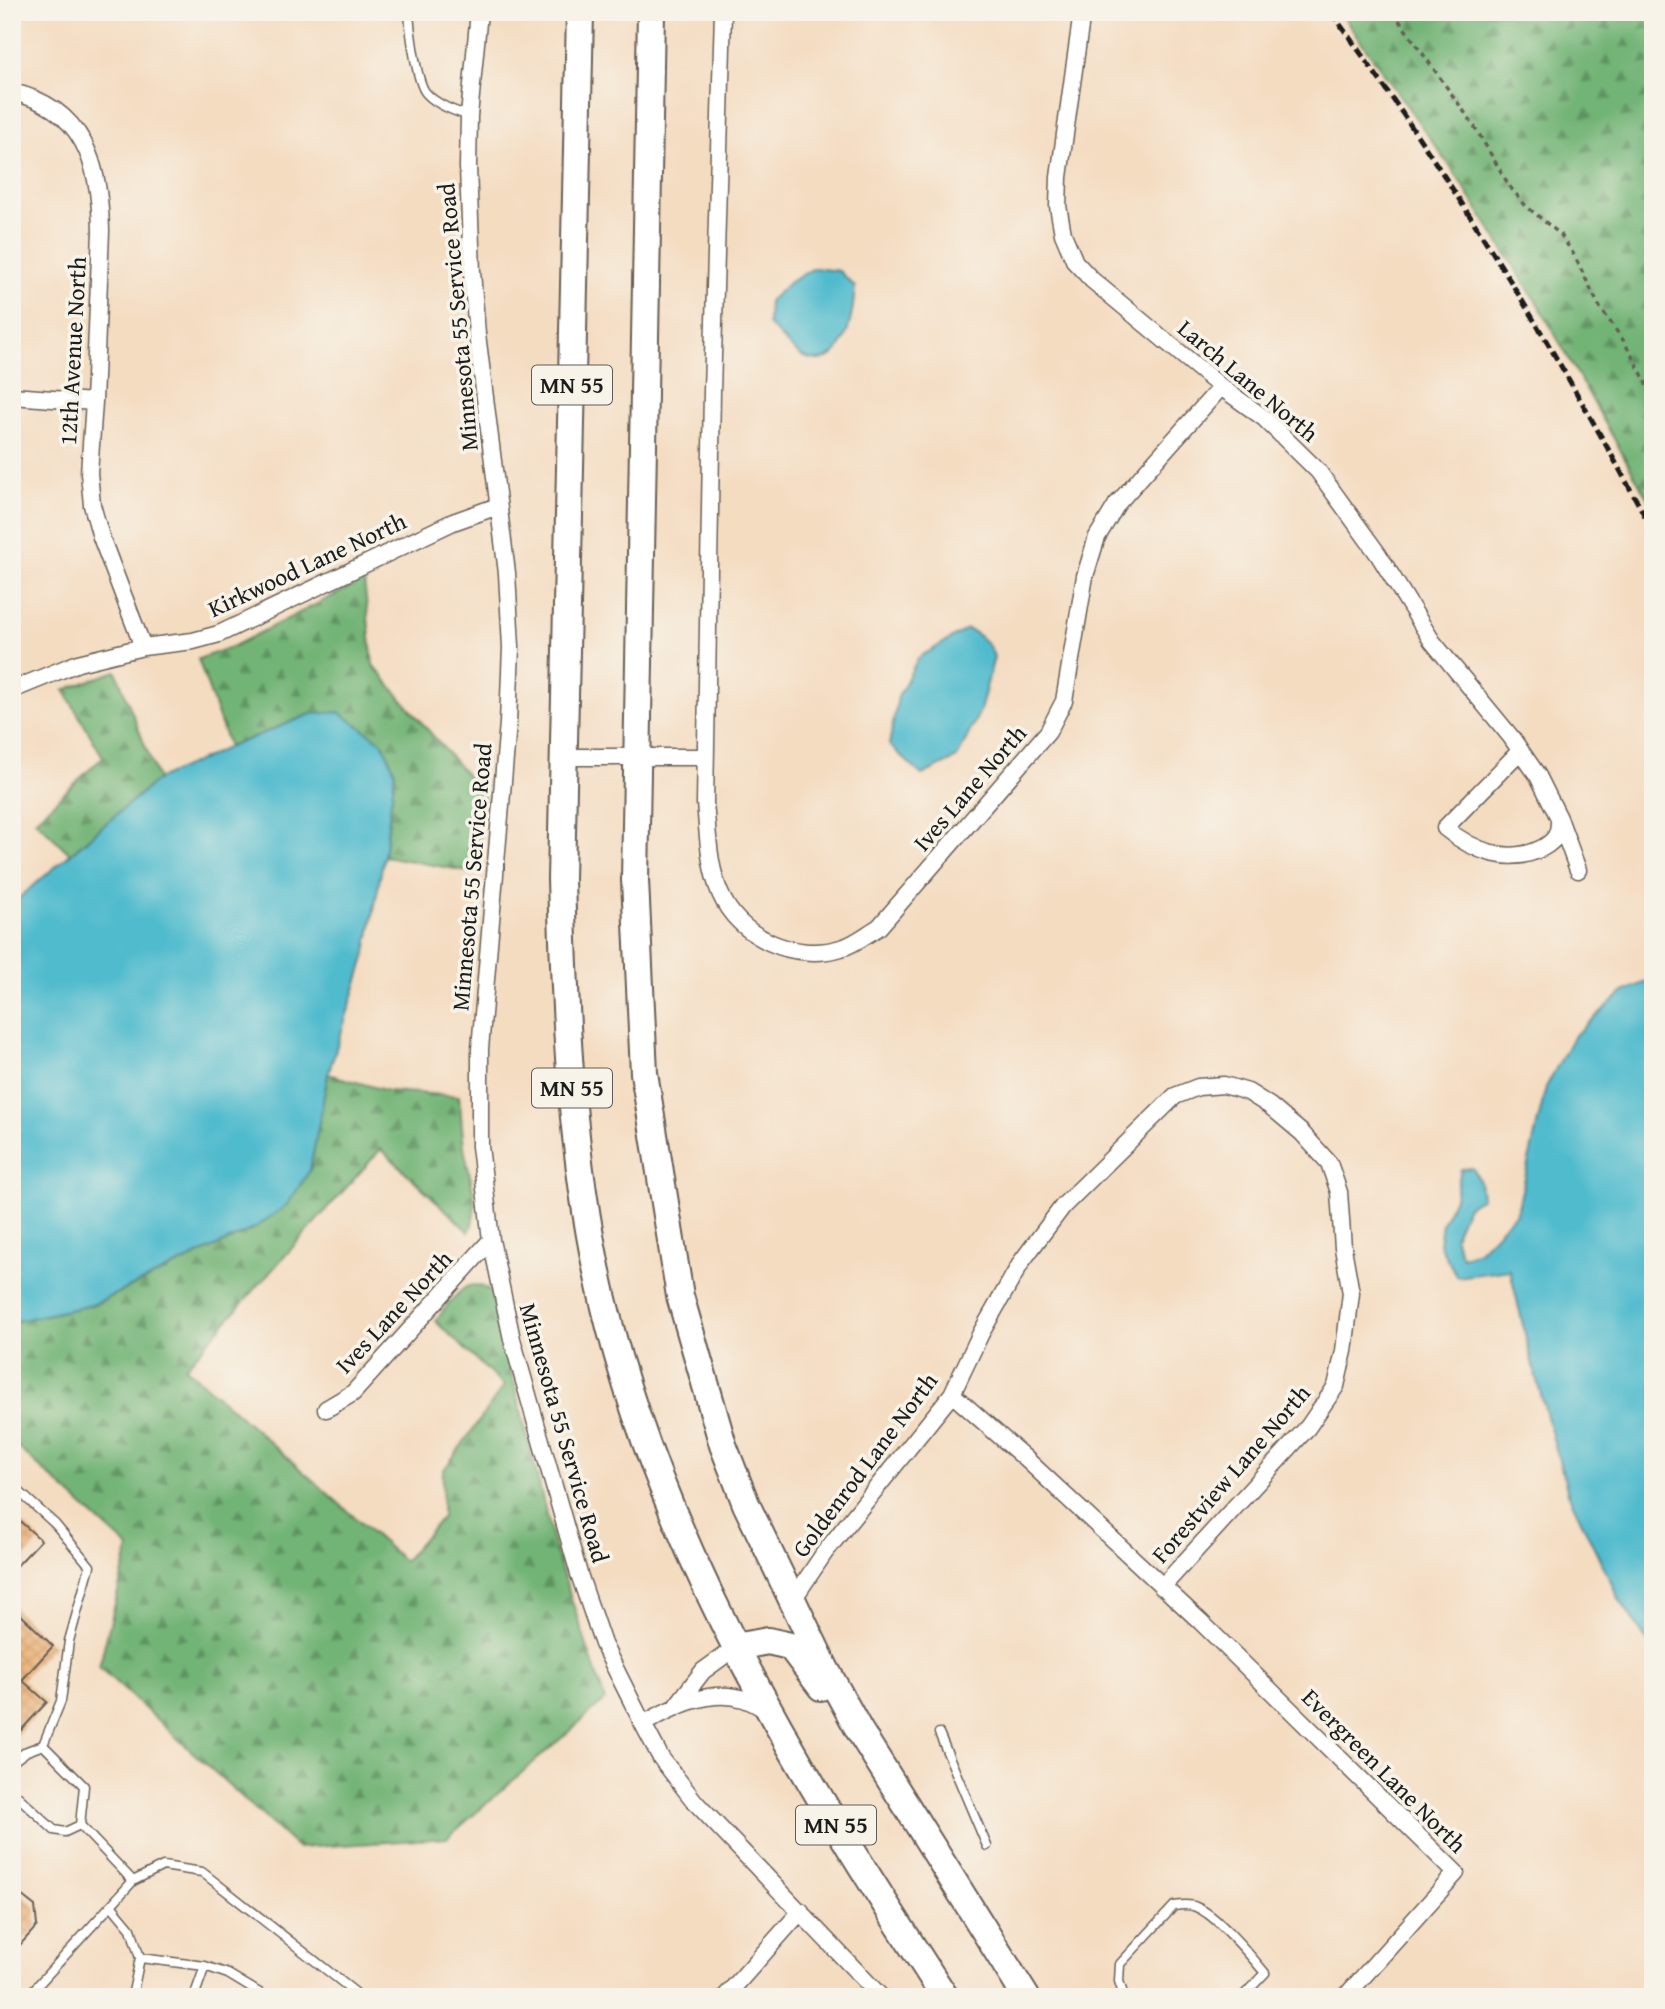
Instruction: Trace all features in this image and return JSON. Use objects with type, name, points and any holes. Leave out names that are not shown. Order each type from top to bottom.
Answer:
[{"type":"highway","name":"MN 55","points":[[580,12],[561,879],[563,960],[575,1128],[586,1214],[604,1300],[626,1383],[655,1467],[696,1565],[771,1713],[864,1872],[944,1997]]},
{"type":"highway","name":"MN 55","points":[[651,12],[635,880],[645,1073],[680,1296],[723,1445],[746,1504],[792,1601],[859,1730],[1026,1997]]},
{"type":"highway","points":[[736,1647],[768,1642],[790,1646],[816,1678],[897,1815],[908,1828],[923,1830]]},
{"type":"street","name":"Minnesota 55 Service Road","points":[[479,12],[469,117],[472,272],[507,573],[511,647],[508,723],[480,1049],[480,1146],[491,1240],[512,1339],[579,1573],[603,1644],[643,1724],[661,1758],[695,1802],[881,1997]]},
{"type":"street","name":"Ives Lane North","points":[[723,12],[705,803],[712,866],[720,894],[738,920],[765,942],[800,952],[842,948],[879,928],[1048,732],[1063,701],[1085,576],[1097,537],[1117,504],[1221,387]]},
{"type":"street","name":"Larch Lane North","points":[[1082,12],[1059,177],[1058,206],[1063,234],[1075,262],[1221,387],[1264,418],[1318,471],[1378,554],[1432,641],[1538,776],[1559,818],[1578,870]]},
{"type":"street","name":"12th Avenue North","points":[[12,92],[48,104],[63,114],[82,139],[96,174],[102,231],[89,473],[92,505],[113,571],[143,647]]},
{"type":"street","points":[[12,397],[94,402]]},
{"type":"street","name":"Kirkwood Lane North","points":[[12,690],[78,663],[143,647],[193,641],[219,634],[453,522],[498,506]]},
{"type":"street","points":[[1520,751],[1445,828],[1461,841],[1480,850],[1508,857],[1532,853],[1551,843],[1559,833],[1559,818]]},
{"type":"street","points":[[564,757],[705,757]]},
{"type":"street","name":"Goldenrod Lane North","points":[[792,1601],[825,1552],[952,1394],[988,1321],[1022,1261],[1063,1206],[1175,1096],[1198,1087],[1224,1085],[1248,1092],[1270,1105],[1302,1133],[1329,1163],[1339,1192]]},
{"type":"street","name":"Forestview Lane North","points":[[952,1394],[1026,1459],[1162,1587],[1308,1427],[1336,1386],[1344,1351],[1351,1293],[1343,1248],[1339,1192]]},
{"type":"street","name":"Ives Lane North","points":[[326,1409],[353,1393],[491,1240]]},
{"type":"street","name":"Evergreen Lane North","points":[[1162,1587],[1455,1873],[1345,1997]]},
{"type":"street","points":[[677,1705],[703,1671],[736,1647]]},
{"type":"street","points":[[643,1724],[677,1705],[713,1696],[744,1699],[771,1713]]},
{"type":"street","points":[[725,1997],[801,1911]]},
{"type":"lane","points":[[409,12],[410,37],[424,91],[443,106],[469,117]]},
{"type":"lane","points":[[12,1485],[55,1524],[90,1566],[69,1641],[61,1701],[43,1745],[27,1751],[12,1762]]},
{"type":"lane","points":[[939,1733],[987,1846]]},
{"type":"lane","points":[[43,1745],[83,1786],[80,1825],[133,1881]]},
{"type":"lane","points":[[12,1791],[54,1829],[65,1832],[80,1825]]},
{"type":"lane","points":[[27,1997],[133,1881],[163,1866],[202,1872],[361,1997]]},
{"type":"lane","points":[[111,1905],[131,1929],[140,1958],[132,1997]]},
{"type":"lane","points":[[1124,1997],[1119,1981],[1120,1964],[1174,1906],[1184,1905],[1196,1907],[1210,1915],[1265,1973],[1242,1997]]},
{"type":"lane","points":[[140,1958],[205,1966],[228,1974],[266,1997]]},
{"type":"lane","points":[[194,1997],[205,1966]]},
{"type":"path","points":[[1393,12],[1473,124],[1510,187],[1526,206],[1561,235],[1599,306],[1623,340],[1644,378],[1653,404]]},
{"type":"green space","points":[[1340,12],[1653,12],[1653,508],[1539,306],[1454,172]]},
{"type":"green space","points":[[364,580],[373,665],[467,776],[485,782],[477,873],[384,856],[395,772],[311,714],[229,747],[198,659],[234,646]]},
{"type":"green space","points":[[116,671],[158,779],[70,854],[35,820],[103,757],[64,690]]},
{"type":"green space","points":[[328,1074],[388,1091],[459,1096],[464,1146],[474,1200],[473,1221],[469,1232],[381,1149],[185,1367],[404,1561],[442,1517],[443,1471],[504,1386],[435,1321],[460,1291],[467,1287],[475,1285],[492,1293],[556,1553],[605,1700],[447,1838],[298,1848],[99,1667],[129,1548],[12,1442],[12,1322],[93,1305],[255,1228],[310,1170]]},
{"type":"water","points":[[814,268],[839,271],[855,287],[852,312],[844,338],[838,349],[829,357],[818,360],[800,355],[768,324],[769,301],[790,282]]},
{"type":"water","points":[[967,629],[984,640],[994,657],[980,711],[957,758],[922,775],[889,745],[898,697],[918,658]]},
{"type":"water","points":[[339,712],[383,743],[395,772],[384,856],[365,958],[328,1074],[310,1170],[287,1205],[255,1228],[92,1305],[12,1322],[12,904],[158,779],[311,714]]},
{"type":"water","points":[[1653,979],[1653,1650],[1618,1597],[1568,1493],[1510,1270],[1457,1277],[1439,1244],[1442,1223],[1455,1198],[1461,1169],[1473,1168],[1480,1182],[1482,1198],[1467,1207],[1454,1237],[1462,1257],[1479,1251],[1517,1212],[1546,1087],[1573,1037],[1623,992]]},
{"type":"building","points":[[12,1514],[41,1540],[12,1571]]},
{"type":"building","points":[[12,1606],[53,1646],[22,1680],[47,1702],[12,1740]]},
{"type":"building","points":[[12,1888],[35,1906],[37,1926],[12,1954]]},
{"type":"railway","points":[[1331,12],[1418,137],[1501,266],[1579,397],[1653,531]]}]
